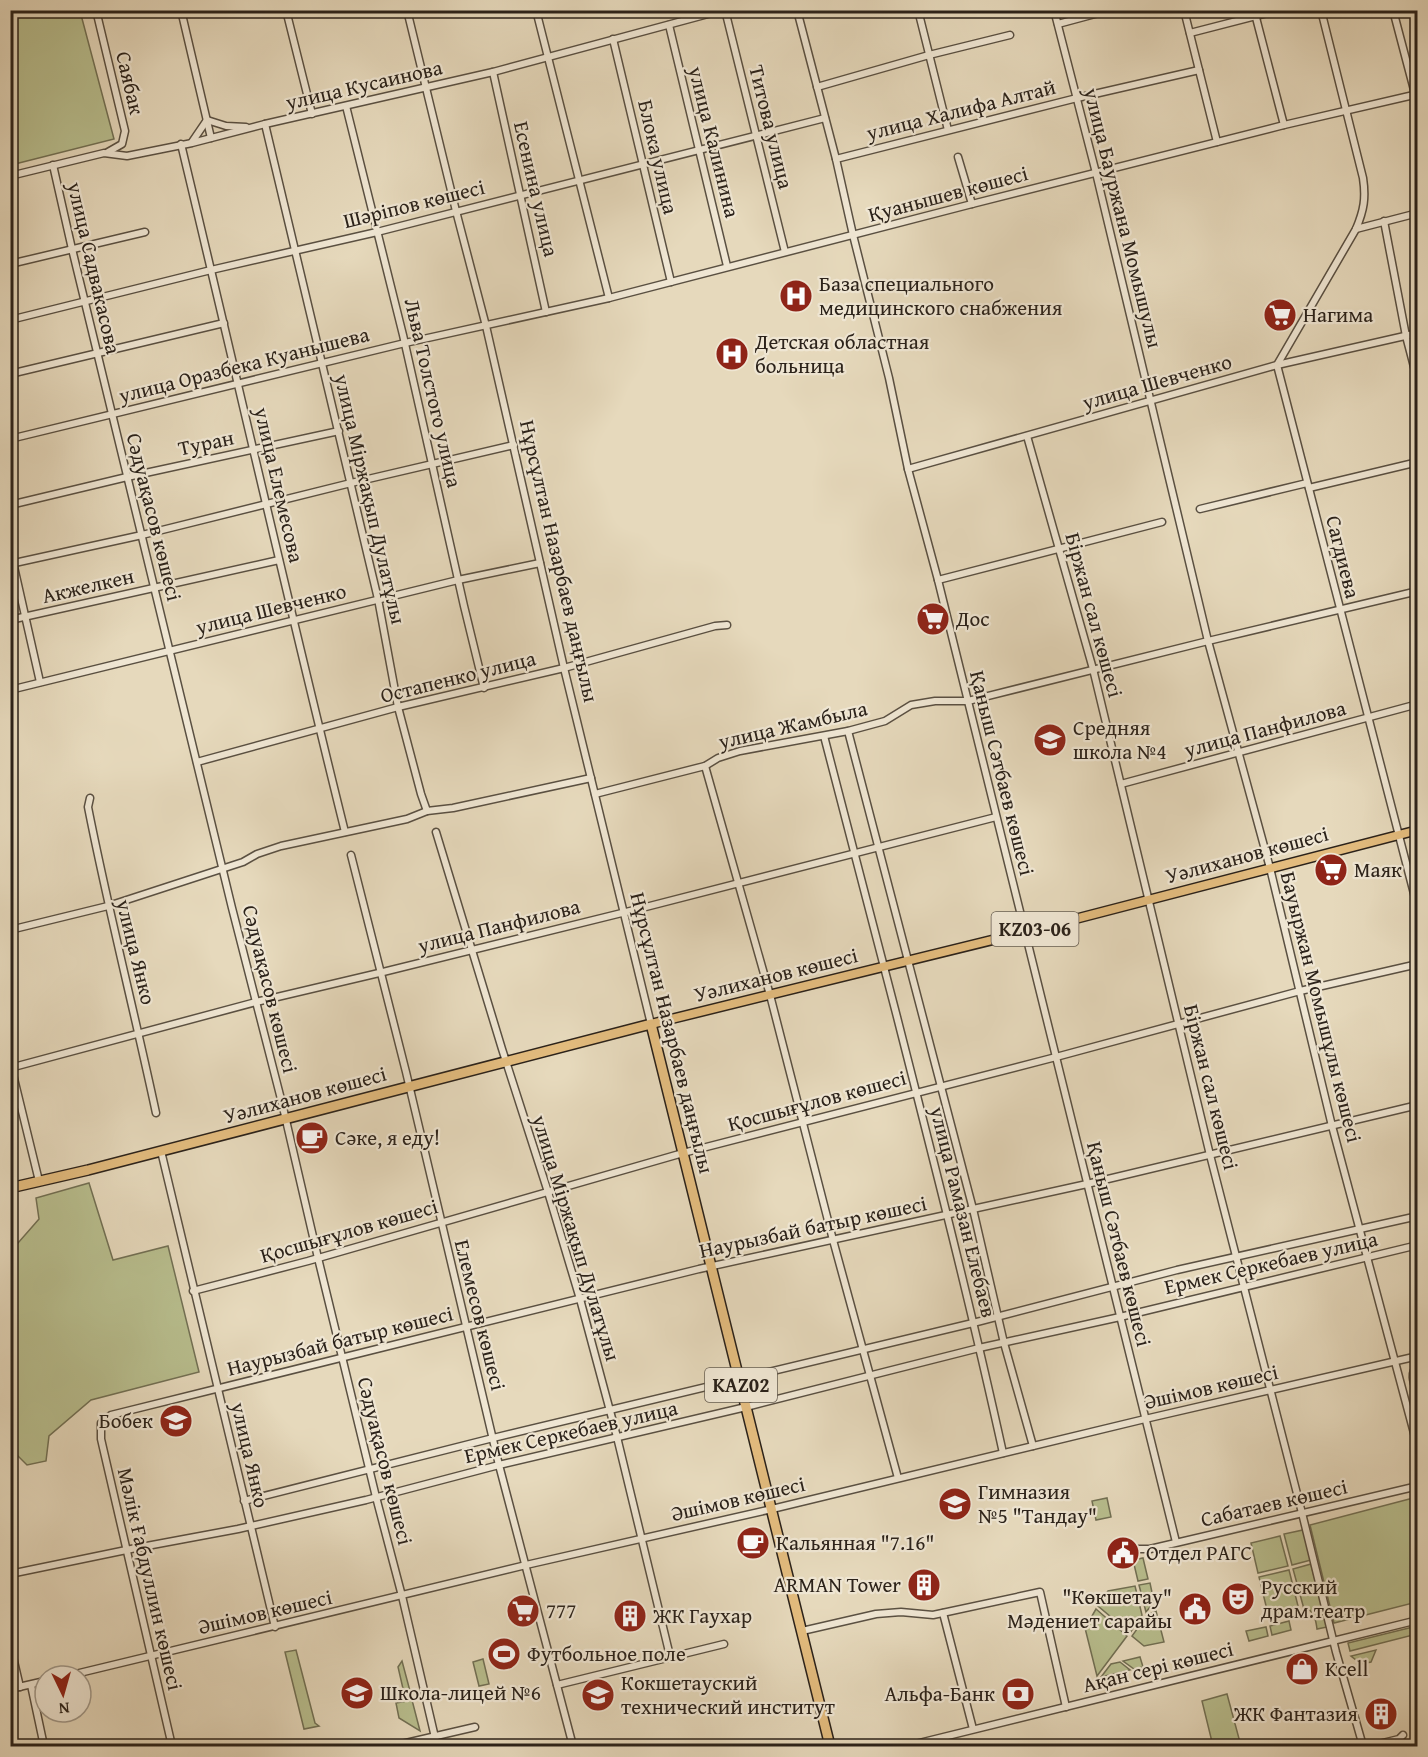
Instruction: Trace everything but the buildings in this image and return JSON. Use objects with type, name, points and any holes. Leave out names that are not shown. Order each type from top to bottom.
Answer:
[{"type":"highway","name":"Уәлиханов көшесі","points":[[10,1190],[651,1024]]},
{"type":"highway","name":"Нұрсұлтан Назарбаев даңғылы","points":[[651,1024],[831,1746]]},
{"type":"highway","points":[[10,1190],[88,1170]]},
{"type":"main road","name":"Уәлиханов көшесі","points":[[651,1024],[1025,932],[1418,830]]},
{"type":"street","name":"Саябак","points":[[96,10],[125,131],[122,144],[115,150],[104,153]]},
{"type":"street","points":[[181,10],[211,138]]},
{"type":"street","points":[[286,10],[312,114]]},
{"type":"street","name":"Нұрсұлтан Назарбаев даңғылы","points":[[407,10],[486,326],[564,668],[651,1024]]},
{"type":"street","points":[[536,10],[609,298]]},
{"type":"street","name":"улица Кусаинова","points":[[10,176],[104,153],[127,156],[192,143],[493,72],[724,10]]},
{"type":"street","name":"Титова улица","points":[[724,10],[785,252]]},
{"type":"street","name":"Қаныш Сәтбаев көшесі","points":[[797,10],[889,378],[908,469],[938,580],[1176,1542]]},
{"type":"street","points":[[918,10],[948,130]]},
{"type":"street","name":"улица Бауржана Момышулы","points":[[1054,10],[1096,173],[1175,504]]},
{"type":"street","points":[[1058,24],[1110,10]]},
{"type":"street","points":[[1184,10],[1217,142]]},
{"type":"street","points":[[1190,33],[1255,13],[1279,10]]},
{"type":"street","points":[[1277,365],[1363,213],[1365,190],[1321,10]]},
{"type":"street","points":[[1393,10],[1418,105]]},
{"type":"street","points":[[1255,13],[1284,126]]},
{"type":"street","name":"улица Калинина","points":[[669,25],[727,266]]},
{"type":"street","points":[[817,87],[1010,35]]},
{"type":"street","name":"Блока улица","points":[[614,39],[671,282]]},
{"type":"street","name":"улица Халифа Алтай","points":[[836,159],[1077,98],[1199,70]]},
{"type":"street","name":"Есенина улица","points":[[493,72],[546,312]]},
{"type":"street","name":"Қуанышев көшесі","points":[[486,326],[609,298],[1217,142],[1416,94]]},
{"type":"street","name":"Льва Толстого улица","points":[[346,106],[405,343],[484,688]]},
{"type":"street","name":"Шәріпов көшесі","points":[[10,320],[377,232],[825,118]]},
{"type":"street","points":[[207,120],[226,126],[253,127]]},
{"type":"street","points":[[192,143],[207,120]]},
{"type":"street","name":"улица Міржақып Дулатұлы","points":[[266,124],[378,599],[398,707],[427,811]]},
{"type":"street","name":"улица Елемесова","points":[[181,144],[345,832]]},
{"type":"street","points":[[957,157],[972,204]]},
{"type":"street","name":"улица Садвакасова","points":[[54,165],[112,414]]},
{"type":"street","points":[[1356,229],[1418,213]]},
{"type":"street","points":[[1384,221],[1406,336],[1418,382]]},
{"type":"street","points":[[10,264],[145,232]]},
{"type":"street","points":[[10,375],[224,323]]},
{"type":"street","name":"улица Оразбека Куанышева","points":[[10,439],[405,343],[486,326]]},
{"type":"street","name":"улица Шевченко","points":[[908,469],[1277,365],[1418,333]]},
{"type":"street","name":"Сагдиева","points":[[1277,365],[1418,909]]},
{"type":"street","name":"Сәдуақасов көшесі","points":[[112,414],[437,1746]]},
{"type":"street","name":"Туран","points":[[10,505],[339,431]]},
{"type":"street","name":"Біржан сал көшесі","points":[[1027,436],[1093,669],[1210,1155],[1363,1746]]},
{"type":"street","points":[[12,564],[142,536],[351,483],[514,445]]},
{"type":"street","points":[[1200,509],[1418,462]]},
{"type":"street","name":"Бауыржан Момышұлы көшесі","points":[[1175,504],[1208,640],[1270,868],[1332,1126],[1418,1448]]},
{"type":"street","points":[[938,580],[1162,522]]},
{"type":"street","points":[[10,549],[40,682]]},
{"type":"street","name":"Акжелкен","points":[[10,621],[279,560]]},
{"type":"street","name":"улица Шевченко","points":[[10,690],[378,599],[540,562]]},
{"type":"street","name":"улица Жамбыла","points":[[595,794],[705,766],[718,758],[740,751],[824,736],[885,721],[911,705],[935,701],[968,701],[1208,640],[1418,591]]},
{"type":"street","name":"Остапенко улица","points":[[197,762],[398,707],[484,688],[704,629],[727,625]]},
{"type":"street","name":"улица Панфилова","points":[[1121,784],[1418,704]]},
{"type":"street","name":"улица Рамазан Елебаев","points":[[848,731],[907,961],[942,1086],[1004,1342],[1033,1446]]},
{"type":"street","name":"улица Рамазан Елебаев","points":[[824,736],[856,853],[947,1215],[1003,1453]]},
{"type":"street","points":[[705,766],[770,995],[833,1240],[898,1478]]},
{"type":"street","points":[[10,930],[108,906],[243,862],[267,850],[407,819],[427,811],[453,808],[591,778]]},
{"type":"street","name":"улица Янко","points":[[90,798],[88,807],[108,906],[156,1113]]},
{"type":"street","name":"улица Панфилова","points":[[11,1066],[139,1035],[256,1002],[624,912],[996,817]]},
{"type":"street","name":"улица Міржақып Дулатұлы","points":[[436,832],[580,1299],[617,1437],[670,1656]]},
{"type":"street","name":"Елемесов көшесі","points":[[351,855],[499,1465],[573,1746]]},
{"type":"street","name":"Қосшығұлов көшесі","points":[[194,1291],[318,1258],[683,1153],[1056,1057],[1300,991],[1418,964]]},
{"type":"street","points":[[11,1066],[39,1181]]},
{"type":"street","name":"Наурызбай батыр көшесі","points":[[104,1420],[111,1415],[217,1388],[710,1267],[1087,1184],[1418,1105]]},
{"type":"street","name":"улица Янко","points":[[160,1151],[275,1627]]},
{"type":"street","name":"Ермек Серкебаев улица","points":[[244,1501],[493,1438],[998,1317],[1177,1270],[1418,1216]]},
{"type":"street","name":"Ермек Серкебаев улица","points":[[10,1574],[250,1527],[979,1348],[1120,1317],[1418,1245]]},
{"type":"street","name":"Әшімов көшесі","points":[[93,1670],[526,1565],[1418,1356]]},
{"type":"street","points":[[1418,1366],[1412,1374],[1418,1396]]},
{"type":"street","name":"Мәлік Ғабдуллин көшесі","points":[[104,1420],[100,1428],[100,1439],[172,1746]]},
{"type":"street","name":"Сабатаев көшесі","points":[[1138,1549],[1150,1549],[1418,1486]]},
{"type":"street","points":[[802,1631],[876,1614],[901,1612],[923,1615],[1040,1592],[1066,1707]]},
{"type":"street","points":[[944,1612],[973,1729]]},
{"type":"street","name":"Ақан сері көшесі","points":[[907,1746],[1418,1620]]},
{"type":"street","points":[[10,1644],[20,1687]]},
{"type":"street","points":[[557,1685],[724,1644]]},
{"type":"street","points":[[10,1689],[31,1684],[44,1746]]},
{"type":"street","points":[[393,1746],[475,1727]]},
{"type":"street","points":[[1370,1746],[1399,1739],[1403,1735]]},
{"type":"green space","points":[[11,10],[80,11],[114,139],[11,165]]},
{"type":"green space","points":[[89,1183],[113,1260],[168,1246],[199,1372],[91,1400],[49,1436],[46,1461],[27,1465],[11,1449],[11,1251],[39,1219],[36,1198]]},
{"type":"green space","points":[[1417,1497],[1417,1602],[1334,1623],[1310,1525]]},
{"type":"green space","points":[[1107,1498],[1111,1517],[1096,1520],[1092,1501]]},
{"type":"green space","points":[[1303,1530],[1311,1560],[1292,1565],[1284,1534]]},
{"type":"green space","points":[[1280,1536],[1288,1566],[1258,1573],[1251,1543]]},
{"type":"green space","points":[[1143,1558],[1148,1579],[1138,1581],[1133,1560]]},
{"type":"green space","points":[[1311,1564],[1327,1627],[1317,1629],[1312,1613],[1308,1608],[1304,1609],[1293,1569]]},
{"type":"green space","points":[[1289,1570],[1299,1610],[1269,1618],[1259,1577]]},
{"type":"green space","points":[[1150,1583],[1154,1602],[1146,1612],[1139,1585]]},
{"type":"green space","points":[[1135,1586],[1142,1615],[1130,1633],[1098,1606],[1108,1591]]},
{"type":"green space","points":[[1096,1609],[1127,1636],[1097,1676],[1085,1628]]},
{"type":"green space","points":[[1156,1611],[1164,1642],[1144,1646],[1132,1636],[1147,1615]]},
{"type":"green space","points":[[1289,1621],[1291,1630],[1272,1635],[1270,1626]]},
{"type":"green space","points":[[1417,1626],[1417,1634],[1350,1651],[1348,1643]]},
{"type":"green space","points":[[1266,1627],[1268,1636],[1249,1641],[1246,1631]]},
{"type":"green space","name":"Футбольное поле","points":[[509,1642],[514,1664],[500,1667],[495,1645]]},
{"type":"green space","points":[[296,1650],[315,1723],[319,1726],[304,1729],[285,1652]]},
{"type":"green space","points":[[1376,1650],[1371,1662],[1361,1664],[1351,1656]]},
{"type":"green space","points":[[1140,1657],[1143,1667],[1134,1669],[1123,1661]]},
{"type":"green space","points":[[483,1659],[489,1684],[479,1686],[473,1662]]},
{"type":"green space","points":[[402,1661],[410,1691],[404,1693],[398,1667]]},
{"type":"green space","points":[[1120,1662],[1130,1670],[1101,1677],[1111,1664]]},
{"type":"green space","points":[[1227,1694],[1241,1746],[1213,1746],[1202,1701]]},
{"type":"green space","points":[[412,1700],[420,1731],[399,1718],[396,1703]]},
{"type":"place","name":"База специального медицинского снабжения","points":[[796,296]]},
{"type":"place","name":"Нагима","points":[[1280,315]]},
{"type":"place","name":"Детская областная больница","points":[[732,354]]},
{"type":"place","name":"Дос","points":[[933,619]]},
{"type":"place","name":"Средняя школа №4","points":[[1050,740]]},
{"type":"place","name":"Маяк","points":[[1331,870]]},
{"type":"place","name":"Сәке, я еду!","points":[[312,1138]]},
{"type":"place","name":"Бобек","points":[[176,1421]]},
{"type":"place","name":"Гимназия №5 \"Тандау\"","points":[[955,1504]]},
{"type":"place","name":"Кальянная \"7.16\"","points":[[753,1543]]},
{"type":"place","name":"Отдел РАГС","points":[[1123,1553]]},
{"type":"place","name":"ARMAN Tower","points":[[924,1585]]},
{"type":"place","name":"Русский драм.театр","points":[[1238,1599]]},
{"type":"place","name":"\"Көкшетау\" Мәдениет сарайы","points":[[1195,1609]]},
{"type":"place","name":"777","points":[[523,1611]]},
{"type":"place","name":"ЖК Гаухар","points":[[630,1616]]},
{"type":"place","name":"Футбольное поле","points":[[504,1654]]},
{"type":"place","name":"Kcell","points":[[1302,1669]]},
{"type":"place","name":"Школа-лицей №6","points":[[357,1693]]},
{"type":"place","name":"Альфа-Банк","points":[[1018,1694]]},
{"type":"place","name":"Кокшетауский технический институт","points":[[598,1695]]},
{"type":"place","name":"ЖК Фантазия","points":[[1381,1714]]}]
